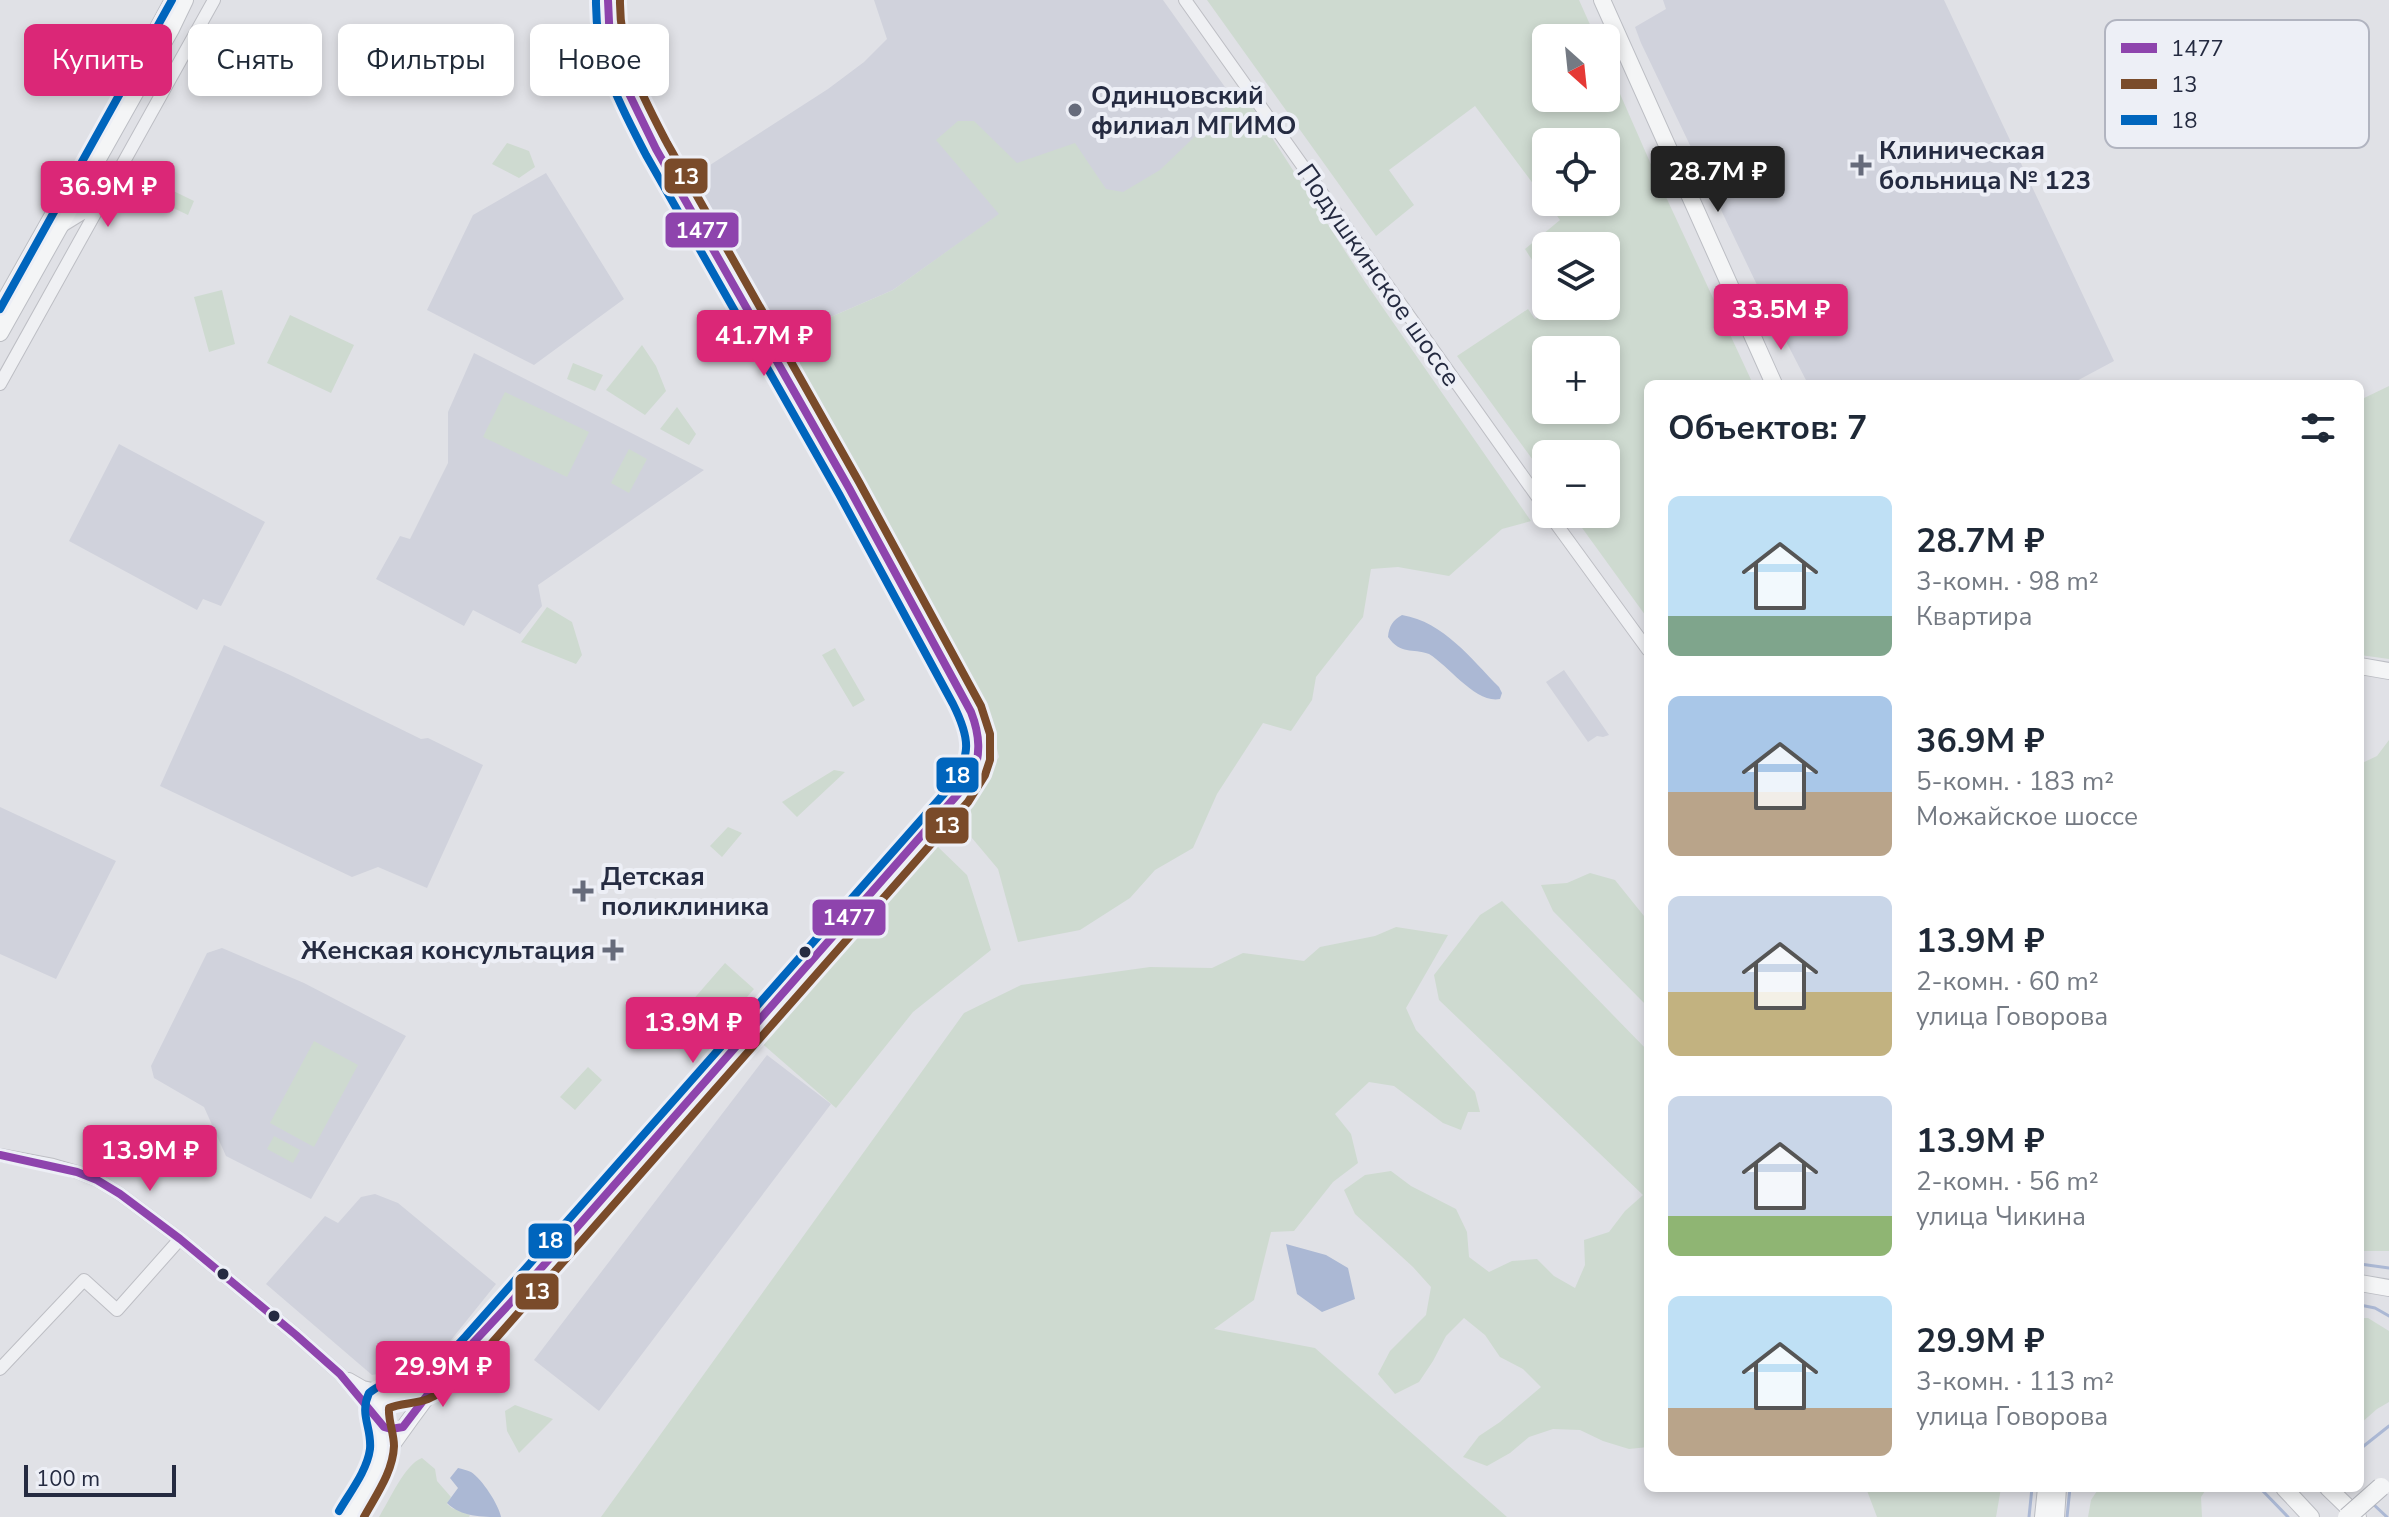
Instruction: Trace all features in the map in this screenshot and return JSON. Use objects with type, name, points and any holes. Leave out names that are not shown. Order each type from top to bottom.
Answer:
[{"type":"highway","points":[[2347,1517],[2381,1487]]},
{"type":"main road","points":[[0,309],[173,0]]},
{"type":"main road","points":[[0,333],[185,0]]},
{"type":"main road","points":[[350,1517],[378,1464],[442,1376],[505,1309],[959,794],[972,778],[978,764],[977,725],[964,698],[849,488],[656,149],[628,92],[610,44],[608,0]]},
{"type":"main road","points":[[1602,0],[1772,380]]},
{"type":"main road","points":[[2364,667],[2389,671]]},
{"type":"main road","points":[[2364,1284],[2389,1288]]},
{"type":"main road","points":[[378,1464],[383,1443],[376,1406],[379,1400],[394,1393],[417,1391],[442,1376]]},
{"type":"main road","points":[[378,1420],[391,1429],[397,1429],[409,1421],[411,1404],[403,1395],[394,1393]]},
{"type":"main road","points":[[2043,1517],[2046,1492]]},
{"type":"main road","points":[[2056,1517],[2058,1492]]},
{"type":"main road","points":[[2288,1492],[2311,1517]]},
{"type":"main road","points":[[2332,1492],[2358,1517]]},
{"type":"street","points":[[0,384],[214,0]]},
{"type":"street","name":"Подушкинское шоссе","points":[[1185,0],[1532,489]]},
{"type":"street","points":[[59,227],[104,200]]},
{"type":"street","name":"Подушкинское шоссе","points":[[1560,528],[1644,644]]},
{"type":"street","points":[[0,1155],[53,1165],[97,1180],[120,1194],[180,1239],[340,1374],[378,1420]]},
{"type":"street","points":[[0,1369],[84,1280],[117,1310],[180,1239]]},
{"type":"street","points":[[340,1374],[363,1387],[394,1393]]},
{"type":"shaded area","points":[[874,0],[1163,0],[1237,104],[1181,159],[1121,199],[1000,214],[893,290],[773,342],[682,183],[828,89],[864,62],[887,39]]},
{"type":"shaded area","points":[[1207,0],[1579,0],[1590,24],[1532,24],[1532,112],[1620,112],[1620,94],[1751,380],[1644,380],[1644,613],[1582,528],[1620,528],[1620,440],[1532,440],[1532,459],[1457,356],[1528,309],[1532,320],[1620,320],[1620,232],[1546,232],[1560,220],[1557,216],[1620,216],[1620,128],[1532,128],[1532,182],[1475,106],[1389,170],[1414,205],[1376,236]]},
{"type":"shaded area","name":"Клиническая больница № 123","points":[[1663,0],[1944,0],[2114,361],[2078,380],[1806,380],[1641,43],[1635,27],[1666,9]]},
{"type":"shaded area","points":[[1242,91],[1365,282],[1531,521],[1502,529],[1449,576],[1398,567],[1371,569],[1363,617],[1316,677],[1312,700],[1291,731],[1263,723],[1217,794],[1193,848],[1155,870],[1130,898],[1080,930],[1018,942],[998,869],[956,819],[999,757],[986,703],[773,342],[893,290],[999,214],[936,140],[958,121],[974,121],[1017,163],[1075,143],[1106,189],[1123,192],[1160,170]]},
{"type":"shaded area","points":[[507,143],[529,151],[535,167],[519,178],[492,164]]},
{"type":"shaded area","points":[[546,173],[624,299],[534,365],[427,310],[473,215]]},
{"type":"shaded area","points":[[161,185],[194,201],[188,215],[154,199]]},
{"type":"shaded area","points":[[1532,243],[1532,260],[1525,249]]},
{"type":"shaded area","points":[[222,290],[235,344],[209,352],[194,297]]},
{"type":"shaded area","points":[[290,315],[354,345],[331,393],[267,363]]},
{"type":"shaded area","points":[[642,345],[656,366],[666,391],[645,415],[606,390]]},
{"type":"shaded area","points":[[474,353],[704,470],[538,585],[542,606],[520,634],[473,610],[464,626],[376,579],[400,536],[410,539],[448,463],[448,412]]},
{"type":"shaded area","points":[[573,363],[603,375],[595,391],[567,379]]},
{"type":"shaded area","points":[[2389,386],[2389,659],[2364,656],[2364,398]]},
{"type":"shaded area","points":[[505,392],[589,432],[567,477],[483,437]]},
{"type":"shaded area","points":[[677,407],[696,434],[689,445],[660,429]]},
{"type":"shaded area","points":[[119,444],[265,522],[221,606],[203,599],[197,610],[69,541]]},
{"type":"shaded area","points":[[629,449],[647,459],[629,493],[611,483]]},
{"type":"shaded area","points":[[547,607],[572,622],[582,655],[576,664],[521,642]]},
{"type":"shaded area","points":[[224,645],[421,739],[428,738],[483,765],[427,888],[378,867],[352,877],[160,786]]},
{"type":"shaded area","points":[[835,648],[865,700],[853,707],[822,655]]},
{"type":"shaded area","points":[[1564,670],[1609,735],[1597,736],[1588,742],[1546,682]]},
{"type":"shaded area","points":[[2389,740],[2389,1251],[2364,1251],[2364,762],[2377,756]]},
{"type":"shaded area","points":[[834,770],[845,772],[797,817],[782,802]]},
{"type":"shaded area","points":[[0,807],[116,861],[56,979],[0,954]]},
{"type":"shaded area","points":[[728,827],[742,833],[722,857],[710,846]]},
{"type":"shaded area","points":[[937,846],[967,875],[991,950],[913,1012],[836,1108],[759,1041]]},
{"type":"shaded area","points":[[1590,873],[1615,880],[1644,916],[1644,1003],[1553,911],[1541,885],[1567,883]]},
{"type":"shaded area","points":[[1502,901],[1644,1047],[1644,1447],[1629,1449],[1580,1430],[1553,1429],[1529,1437],[1487,1466],[1463,1457],[1479,1436],[1541,1387],[1523,1369],[1500,1357],[1485,1335],[1464,1318],[1446,1336],[1419,1382],[1395,1394],[1378,1374],[1390,1351],[1426,1315],[1431,1287],[1355,1214],[1344,1190],[1365,1175],[1391,1171],[1411,1186],[1456,1209],[1467,1232],[1469,1257],[1489,1272],[1512,1261],[1537,1259],[1554,1276],[1575,1288],[1585,1265],[1584,1240],[1609,1232],[1625,1211],[1643,1195],[1439,1000],[1434,975],[1480,915]]},
{"type":"shaded area","points":[[1396,927],[1448,935],[1406,1008],[1416,1030],[1475,1092],[1480,1112],[1468,1112],[1461,1130],[1443,1123],[1394,1086],[1369,1082],[1335,1114],[1351,1134],[1358,1163],[1333,1182],[1294,1231],[1271,1232],[1254,1300],[1214,1329],[1315,1348],[1507,1517],[601,1517],[964,1013],[1021,985],[1150,967],[1212,968],[1243,953],[1304,961],[1320,947],[1375,936]]},
{"type":"shaded area","points":[[222,948],[304,983],[406,1036],[311,1199],[226,1156],[204,1107],[154,1078],[151,1066],[207,953]]},
{"type":"shaded area","points":[[725,963],[754,989],[707,1043],[677,1018]]},
{"type":"shaded area","points":[[314,1041],[358,1065],[314,1147],[270,1123]]},
{"type":"shaded area","points":[[767,1055],[831,1104],[599,1411],[534,1360]]},
{"type":"shaded area","points":[[588,1067],[602,1080],[575,1110],[560,1097]]},
{"type":"shaded area","points":[[274,1136],[300,1150],[293,1163],[267,1149]]},
{"type":"shaded area","points":[[375,1194],[398,1203],[496,1284],[431,1365],[372,1375],[266,1284],[325,1216],[338,1223],[361,1197]]},
{"type":"shaded area","points":[[2364,1318],[2389,1331],[2389,1402],[2364,1420]]},
{"type":"shaded area","points":[[515,1405],[553,1419],[519,1453],[507,1431],[505,1411]]},
{"type":"shaded area","points":[[422,1458],[435,1469],[437,1481],[451,1497],[447,1504],[469,1517],[379,1517],[404,1475]]},
{"type":"shaded area","points":[[1868,1492],[2000,1492],[1996,1517],[1877,1517]]},
{"type":"shaded area","points":[[2096,1492],[2204,1492],[2201,1497],[2202,1517],[2088,1517],[2091,1500]]},
{"type":"water","points":[[1402,615],[1431,625],[1456,643],[1499,687],[1502,693],[1500,699],[1491,699],[1472,690],[1429,654],[1402,649],[1393,643],[1388,637],[1389,630]]},
{"type":"water","points":[[1286,1244],[1326,1255],[1348,1268],[1355,1299],[1322,1312],[1297,1294]]},
{"type":"water","points":[[458,1468],[471,1472],[480,1480],[494,1499],[501,1517],[465,1514],[447,1503],[458,1488],[450,1478]]},
{"type":"waterway","points":[[2364,1265],[2389,1268]]},
{"type":"waterway","points":[[2364,1306],[2389,1316]]},
{"type":"waterway","points":[[2364,1446],[2389,1426]]},
{"type":"waterway","points":[[2029,1517],[2032,1492]]},
{"type":"waterway","points":[[2067,1517],[2070,1492]]},
{"type":"waterway","points":[[2264,1492],[2288,1517]]},
{"type":"waterway","points":[[2373,1504],[2387,1517]]},
{"type":"transit line","name":"18","points":[[0,309],[172,0]]},
{"type":"transit line","name":"18","points":[[339,1511],[368,1457],[370,1441],[365,1408],[369,1393],[386,1384],[424,1374],[455,1348],[950,787],[965,756],[963,727],[953,704],[627,117],[604,62],[596,0]]},
{"type":"transit line","name":"1477","points":[[0,1155],[77,1172],[120,1194],[296,1335],[340,1374],[384,1427],[403,1427],[442,1376],[514,1299],[972,778],[978,745],[971,712],[849,488],[656,149],[617,69],[610,44],[608,0]]},
{"type":"transit line","name":"13","points":[[364,1517],[391,1465],[394,1441],[389,1408],[436,1395],[458,1379],[483,1353],[968,802],[985,775],[990,760],[990,734],[981,706],[649,109],[628,57],[620,0]]},
{"type":"place","name":"Одинцовский филиал МГИМО","points":[[1075,110]]},
{"type":"place","name":"Клиническая больница № 123","points":[[1861,165]]},
{"type":"place","name":"Детская поликлиника","points":[[583,891]]},
{"type":"place","name":"Женская консультация","points":[[613,950]]}]
